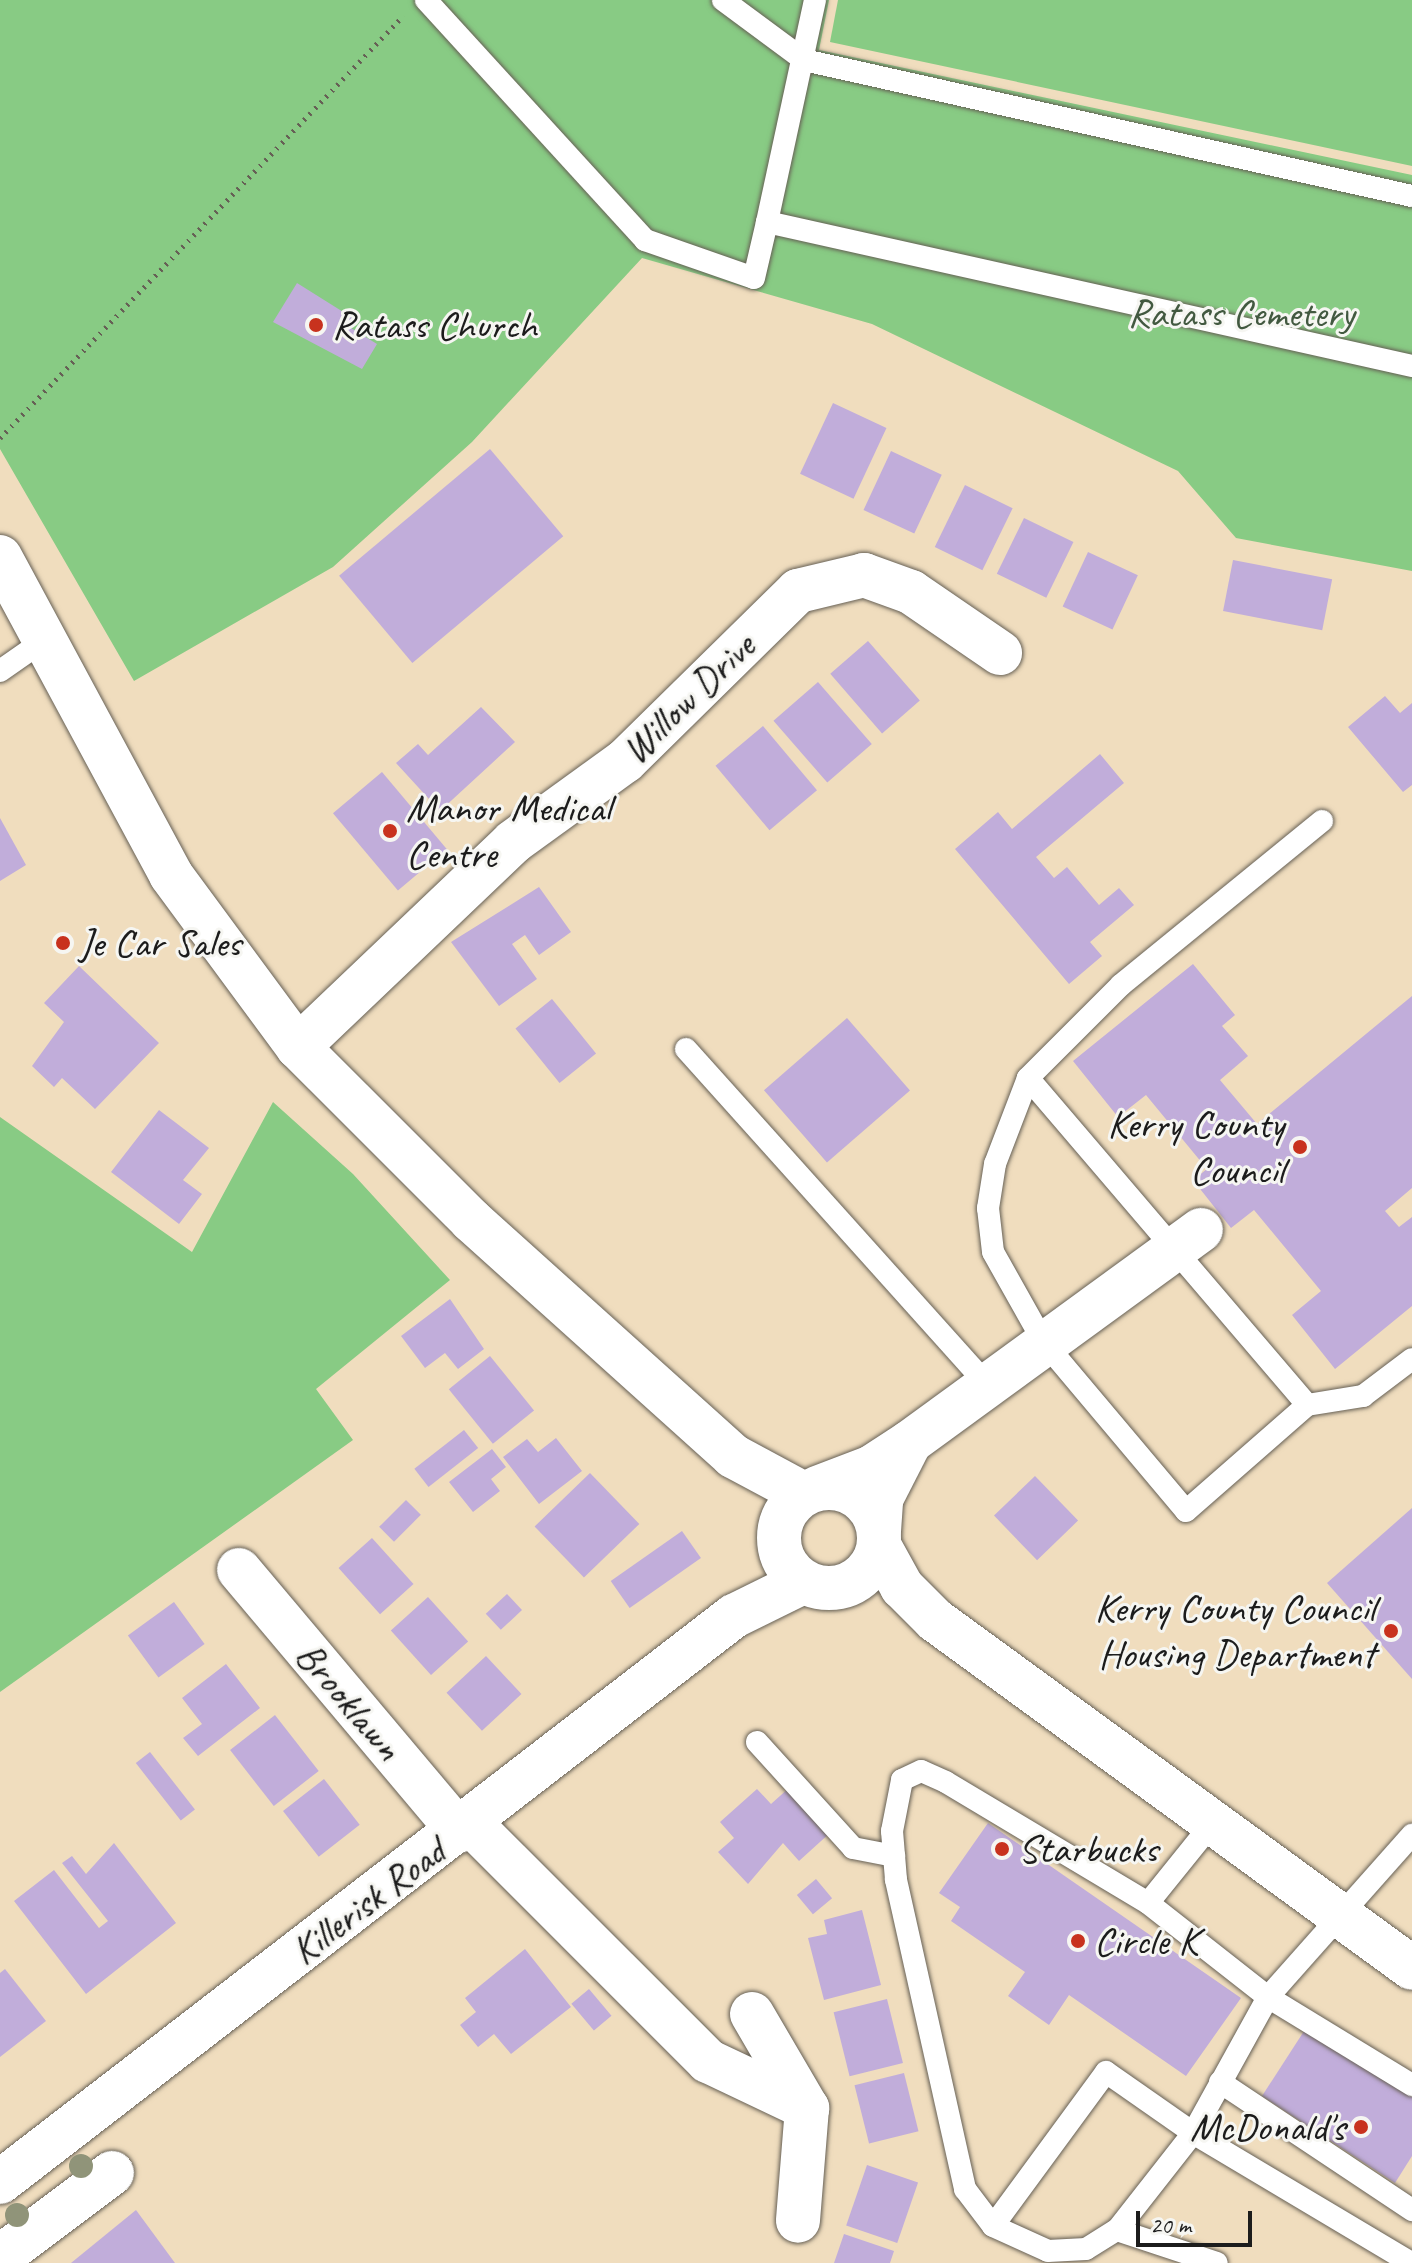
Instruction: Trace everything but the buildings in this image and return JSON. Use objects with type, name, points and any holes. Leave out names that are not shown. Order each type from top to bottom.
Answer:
[{"type":"main road","points":[[0,557],[171,875],[298,1047],[471,1220],[733,1456],[810,1491],[854,1494],[880,1539],[902,1587],[935,1620],[1211,1825],[1412,1968]]},
{"type":"main road","name":"Willow Drive","points":[[298,1047],[513,842],[625,761],[798,591],[864,575],[911,592],[1000,653]]},
{"type":"main road","points":[[787,1553],[810,1491],[872,1467],[910,1442],[985,1382],[1187,1240]]},
{"type":"main road","points":[[847,1585],[863,1575],[880,1539],[881,1499],[910,1442]]},
{"type":"main road","points":[[733,1456],[787,1553],[847,1585],[935,1620]]},
{"type":"main road","name":"Killerisk Road","points":[[0,2182],[465,1827],[734,1616],[787,1553]]},
{"type":"main road","name":"Brooklawn","points":[[239,1570],[465,1827],[708,2061],[807,2108]]},
{"type":"main road","points":[[752,2014],[807,2108],[798,2221]]},
{"type":"main road","points":[[0,2257],[112,2173]]},
{"type":"lane","points":[[723,0],[804,60],[1412,196]]},
{"type":"lane","points":[[416,6],[645,240],[754,278],[815,0]]},
{"type":"lane","points":[[767,222],[1412,366]]},
{"type":"lane","points":[[0,671],[43,641]]},
{"type":"lane","points":[[1322,821],[1121,985],[1028,1078],[995,1164],[988,1208],[993,1252],[1043,1341],[1186,1511],[1307,1405],[1363,1396],[1411,1361]]},
{"type":"lane","points":[[686,1049],[985,1382]]},
{"type":"lane","points":[[1028,1078],[1187,1240],[1307,1405]]},
{"type":"lane","points":[[757,1742],[853,1848],[894,1856]]},
{"type":"lane","points":[[1412,1835],[1337,1915],[1268,1997],[1193,2133],[1117,2230],[1086,2249],[1048,2251],[993,2226],[965,2189],[894,1856],[902,1780],[921,1771],[1148,1903],[1268,1997],[1412,2085]]},
{"type":"lane","points":[[1148,1903],[1211,1825]]},
{"type":"lane","points":[[993,2226],[1106,2072],[1193,2133],[1411,2263]]},
{"type":"lane","points":[[1220,2082],[1407,2207]]},
{"type":"lane","points":[[1117,2230],[1217,2263]]},
{"type":"path","points":[[0,438],[416,6]]},
{"type":"green space","name":"Ratass Cemetery","points":[[0,0],[829,0],[819,50],[1412,175],[1412,571],[1236,538],[1178,471],[872,324],[642,258],[472,442],[333,567],[134,681],[0,449]]},
{"type":"green space","points":[[838,0],[1412,0],[1412,166],[830,42]]},
{"type":"green space","points":[[273,1102],[353,1174],[450,1280],[316,1389],[353,1440],[0,1692],[0,1117],[192,1252]]},
{"type":"place","name":"Ratass Church","points":[[316,325]]},
{"type":"place","name":"Manor Medical Centre","points":[[390,831]]},
{"type":"place","name":"Je Car Sales","points":[[63,943]]},
{"type":"place","name":"Kerry County Council","points":[[1300,1147]]},
{"type":"place","name":"Kerry County Council Housing Department","points":[[1391,1631]]},
{"type":"place","name":"Starbucks","points":[[1002,1849]]},
{"type":"place","name":"Circle K","points":[[1078,1941]]},
{"type":"place","name":"McDonald's","points":[[1361,2127]]}]
